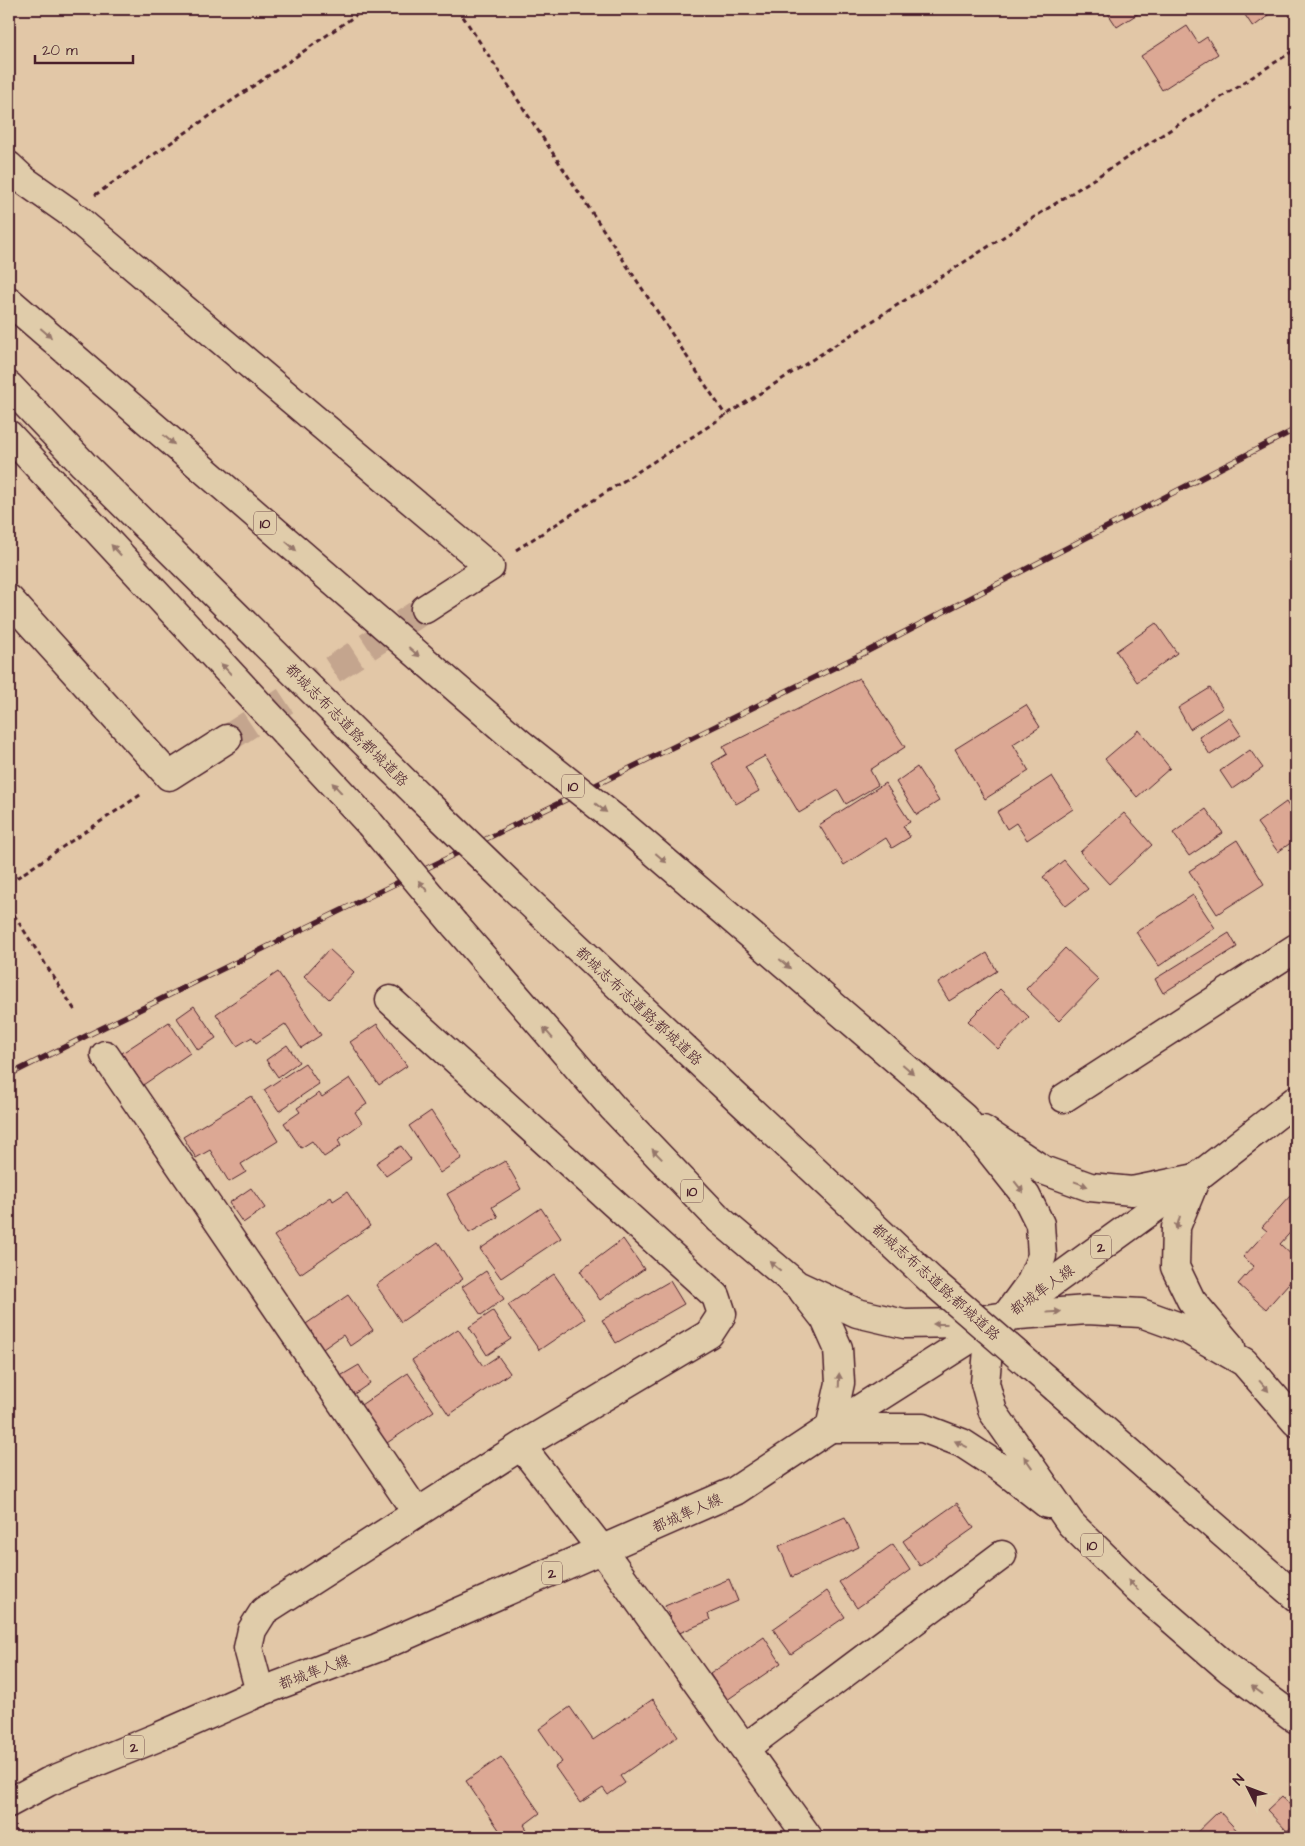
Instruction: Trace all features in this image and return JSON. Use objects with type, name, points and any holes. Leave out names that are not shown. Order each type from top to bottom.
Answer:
[{"type":"main road","points":[[9,166],[25,181],[69,212],[490,567],[426,609]]},
{"type":"main road","name":"10","points":[[9,301],[522,745],[624,826],[963,1117],[1043,1170],[1090,1187],[1132,1191],[1196,1178]]},
{"type":"main road","name":"都城志布志道路;都城道路","points":[[9,386],[90,470],[418,796],[512,886],[932,1281],[1296,1597]]},
{"type":"main road","name":"10","points":[[9,435],[370,824],[613,1108],[720,1220],[797,1284],[825,1318],[838,1348],[840,1383],[830,1428]]},
{"type":"main road","points":[[9,599],[169,776],[227,739]]},
{"type":"main road","points":[[1064,1098],[1296,948]]},
{"type":"main road","points":[[260,1692],[248,1648],[252,1630],[264,1610],[521,1446],[709,1334],[722,1314],[716,1296],[390,1000]]},
{"type":"main road","points":[[105,1055],[417,1513]]},
{"type":"main road","name":"都城隼人線","points":[[9,1803],[48,1782],[158,1737],[260,1692],[377,1648],[735,1492],[830,1428],[1006,1316],[1196,1178],[1296,1100]]},
{"type":"main road","name":"10","points":[[963,1117],[1026,1196],[1040,1224],[1042,1256],[1031,1282],[1006,1316],[988,1350],[985,1383],[993,1412],[1071,1524],[1137,1589],[1215,1657],[1296,1719]]},
{"type":"main road","points":[[1196,1178],[1176,1227],[1175,1267],[1191,1300],[1244,1362]]},
{"type":"main road","name":"10","points":[[797,1284],[857,1313],[904,1324],[961,1323],[1006,1316],[1087,1310],[1141,1313],[1188,1330],[1244,1362],[1296,1422]]},
{"type":"main road","points":[[830,1428],[923,1428],[962,1443],[1005,1471],[1071,1524]]},
{"type":"main road","points":[[521,1446],[603,1551],[808,1837]]},
{"type":"main road","points":[[745,1748],[1002,1555]]},
{"type":"path","points":[[69,212],[365,9]]},
{"type":"path","points":[[458,9],[726,416]]},
{"type":"path","points":[[490,567],[1296,50]]},
{"type":"path","points":[[9,883],[169,776]]},
{"type":"path","points":[[9,907],[76,1012]]},
{"type":"building","points":[[1105,9],[1136,9],[1139,13],[1117,27]]},
{"type":"building","points":[[1241,9],[1263,9],[1268,16],[1253,27]]},
{"type":"building","points":[[1187,26],[1198,43],[1207,37],[1218,54],[1162,90],[1141,56]]},
{"type":"building","points":[[1156,623],[1177,653],[1137,682],[1116,651]]},
{"type":"building","points":[[859,678],[905,747],[870,770],[878,785],[846,804],[838,790],[799,813],[765,756],[745,767],[759,791],[736,804],[712,763],[727,754],[723,747]]},
{"type":"building","points":[[1210,688],[1223,708],[1190,729],[1178,708]]},
{"type":"building","points":[[1026,705],[1040,727],[1013,744],[1029,771],[985,799],[955,749]]},
{"type":"building","points":[[1229,717],[1241,735],[1210,755],[1199,737]]},
{"type":"building","points":[[1139,730],[1170,768],[1137,797],[1105,759]]},
{"type":"building","points":[[1250,750],[1263,768],[1232,789],[1220,771]]},
{"type":"building","points":[[917,767],[939,801],[917,815],[896,782]]},
{"type":"building","points":[[1052,776],[1073,809],[1027,840],[1016,823],[1007,829],[997,812]]},
{"type":"building","points":[[885,783],[910,822],[903,826],[910,837],[892,848],[886,838],[844,865],[819,825]]},
{"type":"building","points":[[1286,802],[1296,817],[1296,839],[1278,852],[1257,823]]},
{"type":"building","points":[[1206,809],[1223,833],[1189,856],[1173,833]]},
{"type":"building","points":[[1124,813],[1152,845],[1109,884],[1080,852]]},
{"type":"building","points":[[1237,840],[1264,884],[1217,914],[1189,871]]},
{"type":"building","points":[[1064,860],[1088,889],[1066,906],[1043,877]]},
{"type":"building","points":[[1193,895],[1215,928],[1159,966],[1136,932]]},
{"type":"building","points":[[1229,933],[1237,947],[1163,993],[1155,979]]},
{"type":"building","points":[[1065,948],[1099,980],[1059,1021],[1026,989]]},
{"type":"building","points":[[329,949],[354,972],[329,999],[304,976]]},
{"type":"building","points":[[987,953],[997,971],[949,1001],[938,983]]},
{"type":"building","points":[[278,972],[321,1035],[301,1048],[285,1024],[256,1043],[252,1037],[237,1046],[216,1014]]},
{"type":"building","points":[[1000,989],[1029,1017],[998,1049],[968,1021]]},
{"type":"building","points":[[194,1006],[216,1038],[198,1050],[177,1018]]},
{"type":"building","points":[[169,1022],[190,1053],[143,1085],[122,1053]]},
{"type":"building","points":[[377,1024],[407,1066],[379,1085],[350,1042]]},
{"type":"building","points":[[287,1045],[299,1062],[278,1077],[266,1060]]},
{"type":"building","points":[[305,1063],[319,1084],[279,1111],[264,1090]]},
{"type":"building","points":[[350,1078],[367,1104],[355,1112],[362,1123],[338,1140],[341,1146],[324,1157],[312,1141],[301,1148],[284,1123],[300,1112],[297,1108],[319,1093],[322,1097]]},
{"type":"building","points":[[251,1096],[278,1141],[241,1164],[246,1172],[229,1182],[210,1150],[196,1158],[183,1137]]},
{"type":"building","points":[[431,1111],[462,1158],[440,1173],[409,1126]]},
{"type":"building","points":[[401,1146],[411,1159],[386,1176],[376,1163]]},
{"type":"building","points":[[505,1161],[521,1189],[492,1207],[498,1217],[469,1233],[447,1194]]},
{"type":"building","points":[[251,1188],[265,1208],[243,1223],[229,1203]]},
{"type":"building","points":[[347,1192],[370,1226],[300,1274],[274,1236],[331,1197],[333,1201]]},
{"type":"building","points":[[1291,1195],[1296,1200],[1296,1226],[1280,1244],[1296,1259],[1296,1275],[1266,1309],[1238,1284],[1254,1266],[1243,1257],[1267,1231],[1262,1227]]},
{"type":"building","points":[[541,1208],[561,1238],[501,1278],[480,1249]]},
{"type":"building","points":[[623,1239],[644,1269],[600,1300],[580,1271]]},
{"type":"building","points":[[438,1242],[463,1279],[401,1322],[376,1285]]},
{"type":"building","points":[[486,1271],[504,1299],[481,1315],[462,1287]]},
{"type":"building","points":[[554,1274],[585,1319],[539,1350],[508,1305]]},
{"type":"building","points":[[670,1281],[684,1304],[616,1343],[602,1320]]},
{"type":"building","points":[[348,1295],[373,1330],[350,1346],[343,1335],[320,1351],[303,1326]]},
{"type":"building","points":[[493,1311],[511,1339],[487,1355],[469,1327]]},
{"type":"building","points":[[458,1329],[483,1366],[498,1356],[510,1373],[449,1415],[412,1360]]},
{"type":"building","points":[[359,1365],[370,1383],[350,1397],[337,1378]]},
{"type":"building","points":[[408,1373],[434,1411],[384,1445],[358,1407]]},
{"type":"building","points":[[957,1503],[974,1528],[920,1566],[903,1541]]},
{"type":"building","points":[[845,1517],[859,1547],[792,1577],[779,1546]]},
{"type":"building","points":[[893,1544],[910,1570],[857,1608],[839,1582]]},
{"type":"building","points":[[729,1579],[738,1601],[708,1614],[710,1620],[677,1634],[665,1606]]},
{"type":"building","points":[[827,1591],[845,1617],[791,1654],[773,1629]]},
{"type":"building","points":[[764,1637],[781,1663],[727,1700],[710,1674]]},
{"type":"building","points":[[653,1699],[678,1736],[620,1776],[625,1783],[608,1795],[603,1788],[580,1803],[555,1767],[562,1762],[539,1729],[570,1707],[593,1740]]},
{"type":"building","points":[[501,1757],[540,1813],[524,1825],[532,1837],[504,1837],[466,1781]]},
{"type":"building","points":[[1282,1796],[1296,1812],[1296,1823],[1287,1831],[1267,1810]]},
{"type":"building","points":[[1219,1811],[1243,1837],[1192,1837]]},
{"type":"tunnel","points":[[227,739],[425,609]]},
{"type":"railway","points":[[9,1075],[866,652],[1296,429]]}]
